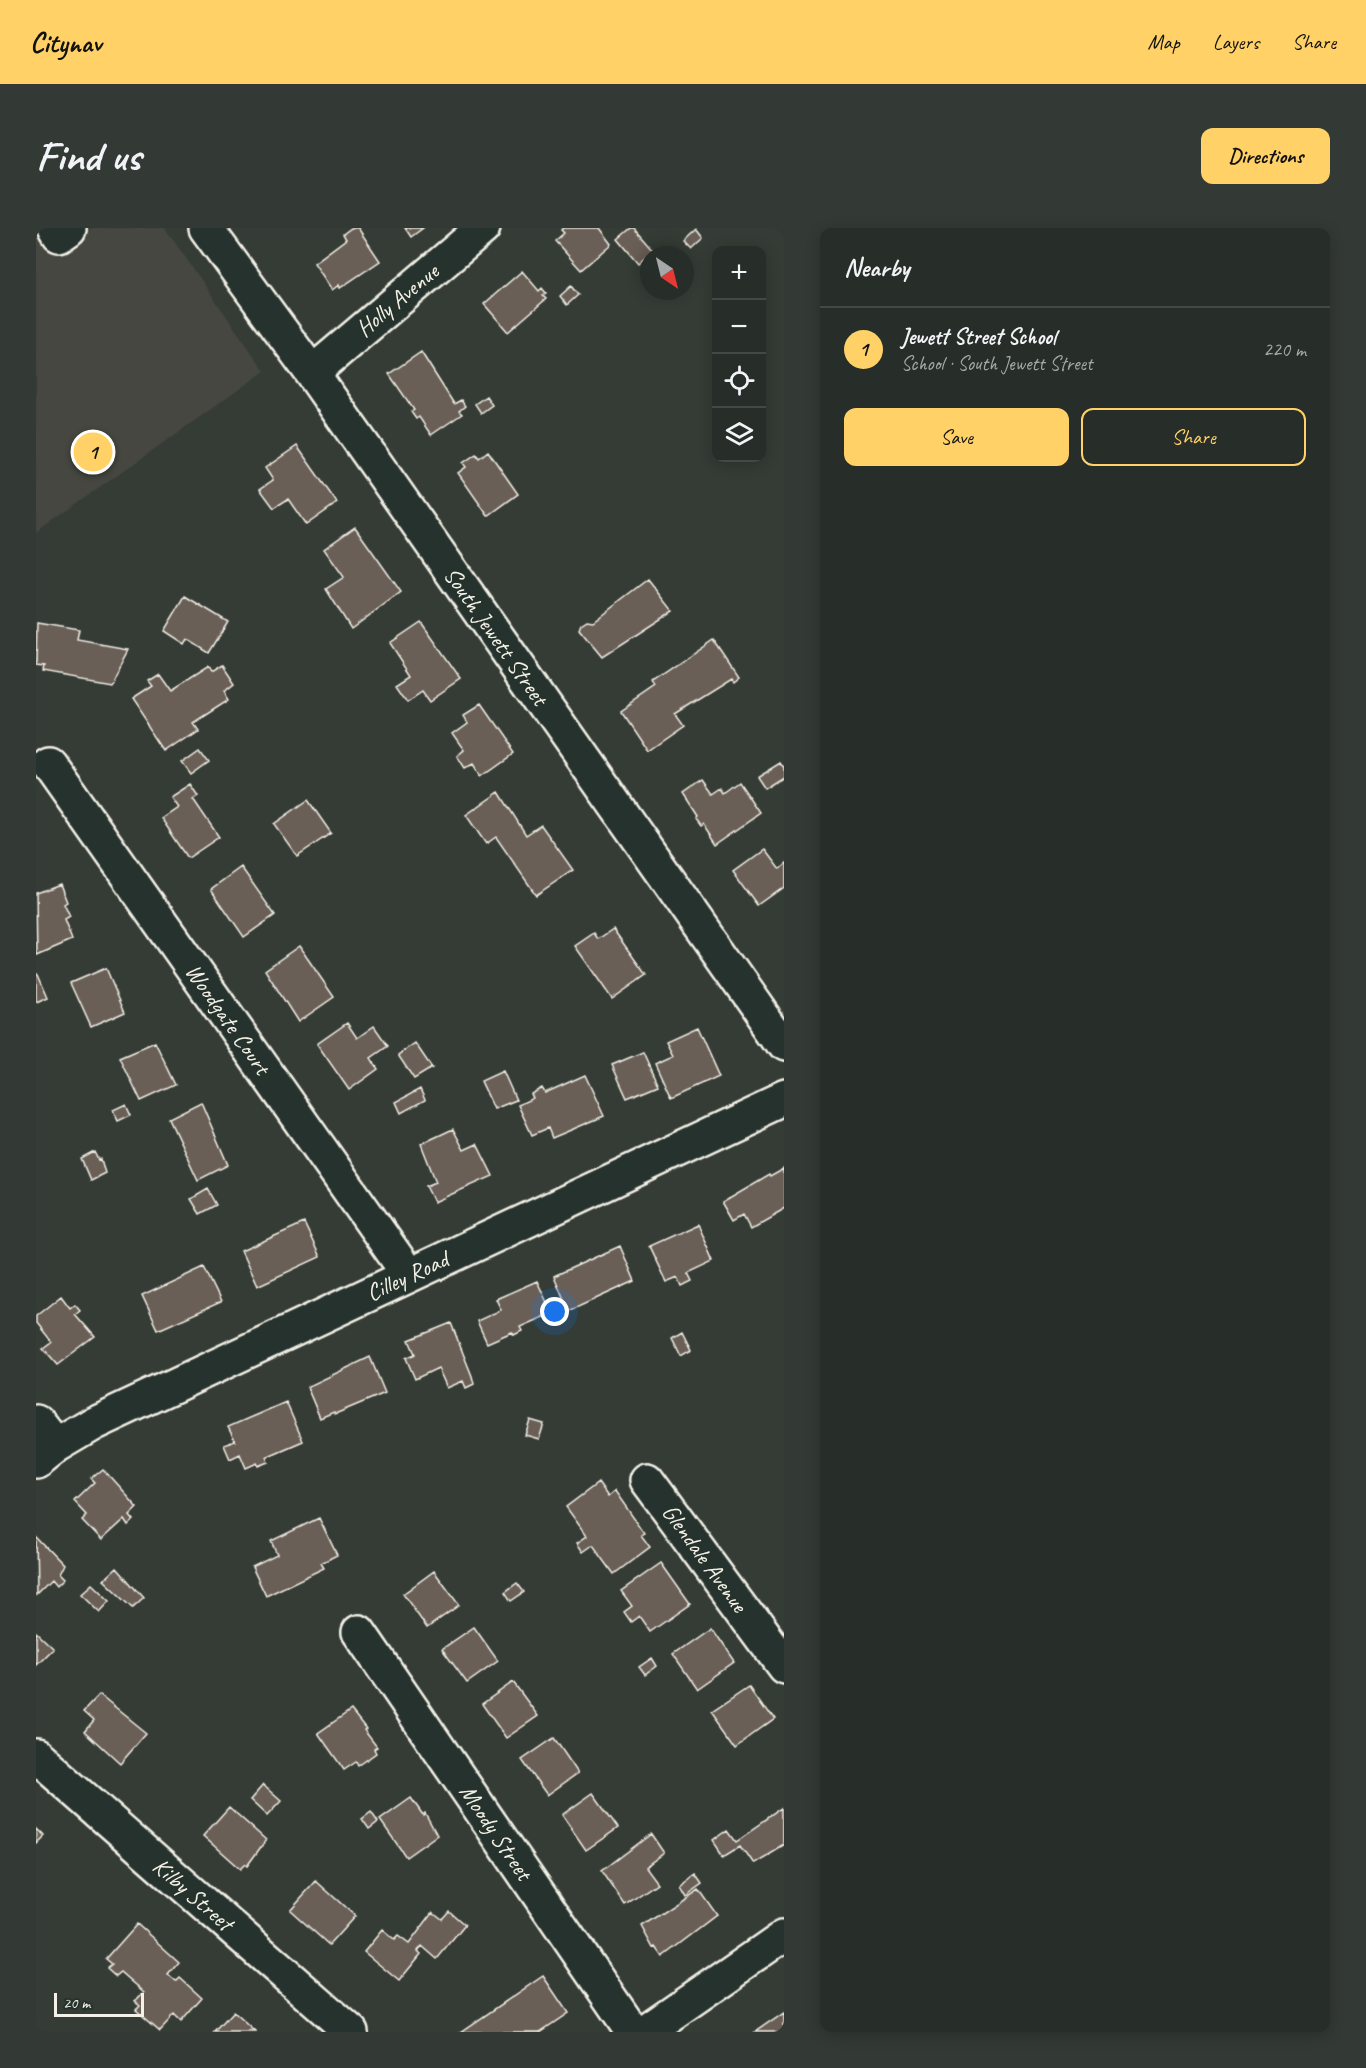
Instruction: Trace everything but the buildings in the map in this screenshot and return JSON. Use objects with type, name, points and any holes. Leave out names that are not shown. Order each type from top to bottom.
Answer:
[{"type":"street","points":[[55,228],[59,235],[69,228]]},
{"type":"street","name":"South Jewett Street","points":[[206,228],[312,373],[784,1045]]},
{"type":"street","name":"Holly Avenue","points":[[312,373],[483,228]]},
{"type":"street","name":"Woodgate Court","points":[[48,763],[409,1275]]},
{"type":"street","name":"Cilley Road","points":[[42,1443],[94,1423],[784,1100]]},
{"type":"street","name":"Glendale Avenue","points":[[647,1480],[784,1666]]},
{"type":"street","name":"Moody Street","points":[[359,1632],[633,2032]]},
{"type":"street","name":"Kilby Street","points":[[36,1756],[351,2032]]},
{"type":"street","points":[[644,2032],[784,1935]]},
{"type":"shaded area","points":[[36,228],[165,228],[265,371],[36,533]]},
{"type":"place","name":"Jewett Street School","points":[[93,452]]}]
